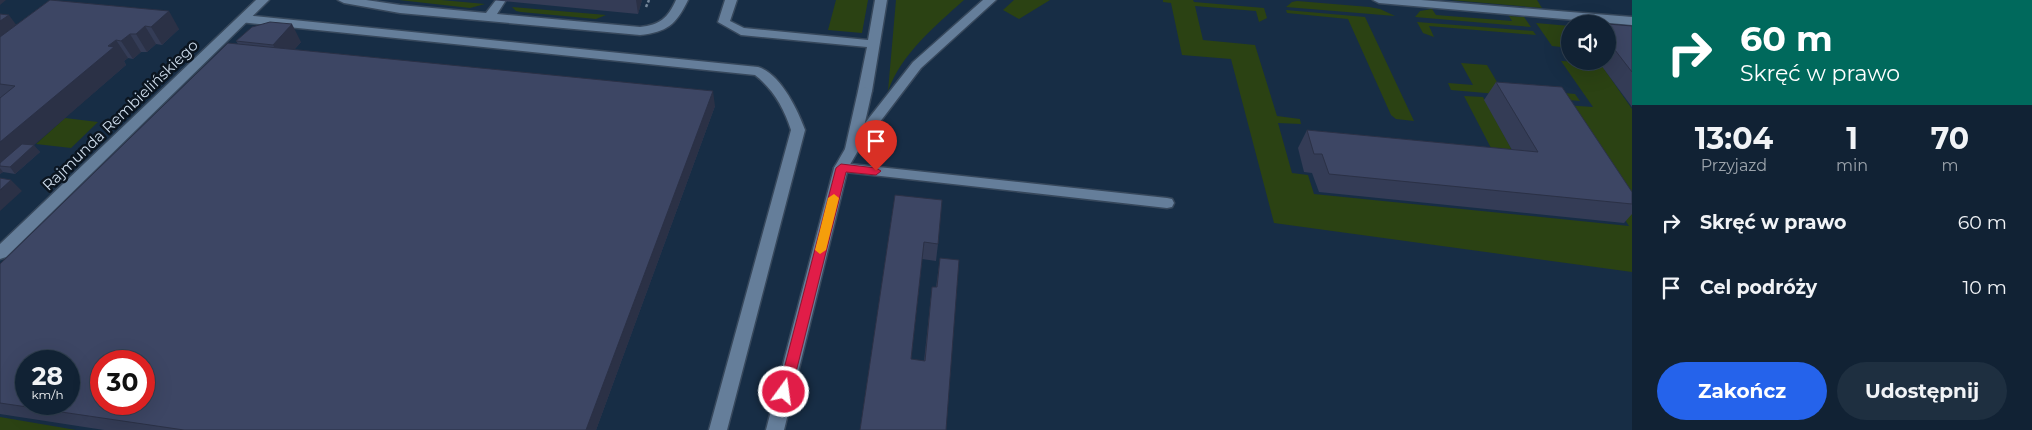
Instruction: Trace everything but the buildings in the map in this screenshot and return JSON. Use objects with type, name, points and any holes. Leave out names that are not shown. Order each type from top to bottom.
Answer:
[{"type":"street","name":"Rajmunda Rembielińskiego","points":[[0,253],[263,0]]},
{"type":"street","points":[[344,0],[400,9],[640,31],[650,30],[670,22],[682,0]]},
{"type":"street","points":[[489,17],[501,0]]},
{"type":"street","points":[[731,0],[724,22],[741,31],[874,44]]},
{"type":"street","points":[[852,149],[865,91],[881,0]]},
{"type":"street","points":[[775,430],[841,168],[852,149],[917,66],[990,0]]},
{"type":"street","points":[[1379,0],[1632,21]]},
{"type":"street","points":[[244,19],[758,71],[770,79],[794,117],[798,130],[718,430]]},
{"type":"street","points":[[841,168],[1167,203]]},
{"type":"green space","points":[[399,0],[441,0],[485,4],[470,8]]},
{"type":"green space","points":[[836,0],[868,0],[862,33],[828,30]]},
{"type":"green space","points":[[896,0],[964,0],[920,41],[894,77],[888,91]]},
{"type":"green space","points":[[1014,0],[1050,0],[1019,19],[1003,10]]},
{"type":"green space","points":[[1163,0],[1193,0],[1194,2],[1264,8],[1267,18],[1259,22],[1256,11],[1195,6],[1203,40],[1255,45],[1277,116],[1300,119],[1301,124],[1278,123],[1292,173],[1308,175],[1314,194],[1629,226],[1550,104],[1593,107],[1567,70],[1605,70],[1632,109],[1632,272],[1274,223],[1231,59],[1182,55],[1171,3],[1163,2]]},
{"type":"green space","points":[[1450,0],[1537,0],[1542,8]]},
{"type":"green space","points":[[1292,2],[1369,7],[1380,9],[1395,16],[1286,7]]},
{"type":"green space","points":[[512,7],[606,15],[596,19],[521,12],[516,11]]},
{"type":"green space","points":[[1432,9],[1436,15],[1512,21],[1509,16],[1524,17],[1531,27],[1415,17],[1420,11]]},
{"type":"green space","points":[[1286,10],[1365,17],[1414,121],[1396,119],[1391,115],[1348,19],[1287,13]]},
{"type":"green space","points":[[1417,22],[1533,31],[1536,35],[1429,26],[1434,37],[1423,33]]},
{"type":"green space","points":[[1536,23],[1561,25],[1561,47],[1552,46]]},
{"type":"green space","points":[[1461,63],[1487,65],[1500,87],[1575,94],[1580,101],[1451,90],[1448,83],[1473,85]]},
{"type":"green space","points":[[1464,96],[1483,97],[1512,150],[1491,148]]},
{"type":"green space","points":[[65,118],[98,122],[71,148],[36,144]]},
{"type":"green space","points":[[0,417],[76,430],[0,430]]},
{"type":"slow traffic","points":[[820,250],[834,198]]},
{"type":"route","points":[[784,392],[841,168],[876,171]]}]
